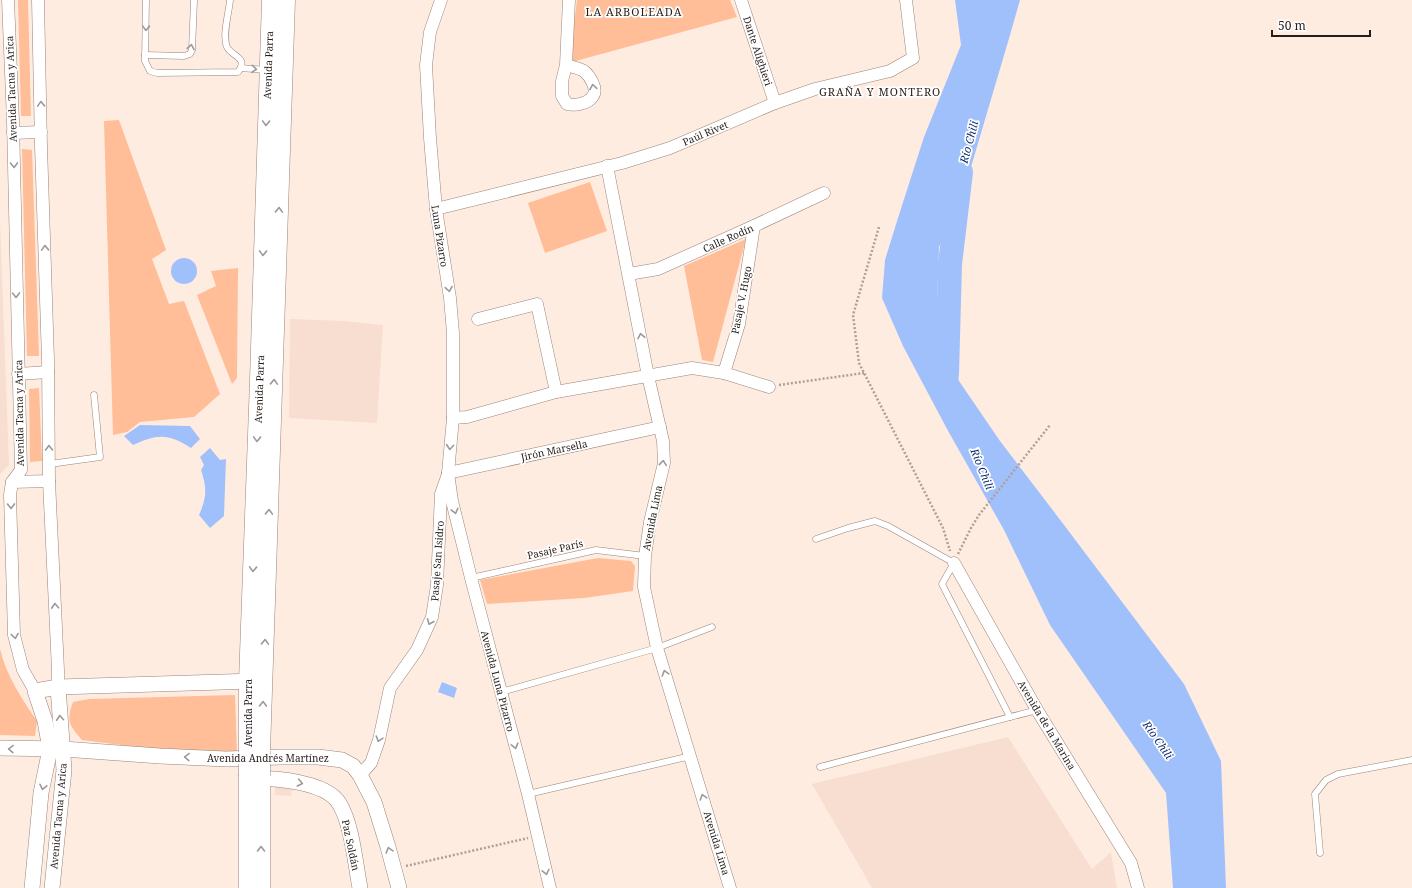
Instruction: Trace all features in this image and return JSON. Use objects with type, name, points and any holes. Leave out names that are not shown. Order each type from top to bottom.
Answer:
[{"type":"main road","name":"Avenida Parra","points":[[255,777],[259,386],[271,0]]},
{"type":"main road","name":"Avenida Parra","points":[[256,681],[286,0]]},
{"type":"main road","points":[[248,888],[255,777]]},
{"type":"main road","points":[[255,777],[261,888]]},
{"type":"street","name":"Avenida Tacna y Arica","points":[[8,0],[13,133],[21,470],[12,482],[10,495],[14,635],[23,670],[35,691],[64,770],[52,888]]},
{"type":"street","name":"Avenida Tacna y Arica","points":[[32,888],[42,793],[56,749],[58,687],[50,480],[38,0]]},
{"type":"street","name":"Luna Pizarro","points":[[441,0],[430,32],[426,65],[436,209],[450,298],[453,333],[453,418],[448,473]]},
{"type":"street","points":[[566,65],[569,0]]},
{"type":"street","name":"Dante Alighieri","points":[[741,0],[775,103]]},
{"type":"street","name":"Paúl Rivet","points":[[436,209],[607,166],[670,148],[775,103],[815,88],[890,71],[913,58],[906,0]]},
{"type":"street","points":[[13,133],[41,132]]},
{"type":"street","name":"Avenida Lima","points":[[607,166],[648,376],[664,441],[664,464],[650,522],[645,556],[644,586],[658,648],[730,888]]},
{"type":"street","name":"Calle Rodín","points":[[629,274],[658,269],[824,193]]},
{"type":"street","name":"Pasaje V. Hugo","points":[[724,373],[739,324],[754,226]]},
{"type":"street","points":[[478,319],[537,304],[556,392]]},
{"type":"street","points":[[453,418],[467,417],[556,392],[692,368],[724,373],[774,386]]},
{"type":"street","points":[[18,374],[48,372]]},
{"type":"street","name":"Jirón Marsella","points":[[448,473],[660,427]]},
{"type":"street","name":"Avenida Luna Pizarro","points":[[448,473],[452,501],[528,794],[550,888]]},
{"type":"street","name":"Pasaje San Isidro","points":[[360,775],[371,763],[379,740],[390,688],[417,650],[432,617],[437,585],[441,494],[448,473]]},
{"type":"street","points":[[12,482],[50,480]]},
{"type":"street","name":"Avenida de la Marina","points":[[954,563],[1037,710],[1131,863],[1138,888]]},
{"type":"street","points":[[35,691],[58,687],[256,681]]},
{"type":"street","name":"Avenida Andrés Martínez","points":[[0,748],[56,749],[226,759],[282,757],[342,760],[354,766],[374,802],[399,888]]},
{"type":"street","name":"Paz Soldán","points":[[255,777],[312,785],[330,794],[338,801],[347,820],[360,888]]},
{"type":"lane","points":[[146,0],[145,61],[150,71],[157,73],[238,72],[241,68],[241,60],[227,47],[225,37],[230,0]]},
{"type":"lane","points":[[145,55],[184,56],[190,54],[192,50],[194,0]]},
{"type":"lane","points":[[241,68],[268,70]]},
{"type":"lane","points":[[50,464],[100,457],[94,395]]},
{"type":"lane","points":[[816,539],[875,521],[888,526],[954,563],[942,584],[1010,717]]},
{"type":"lane","name":"Pasaje París","points":[[471,578],[596,550],[645,556]]},
{"type":"lane","points":[[501,692],[658,648],[712,627]]},
{"type":"lane","points":[[820,767],[1037,710]]},
{"type":"lane","points":[[528,794],[691,756]]},
{"type":"lane","points":[[1320,853],[1315,794],[1326,780],[1338,774],[1412,760]]},
{"type":"path","points":[[879,227],[853,315],[859,364],[943,528],[954,563]]},
{"type":"path","points":[[774,386],[864,373]]},
{"type":"path","points":[[963,544],[979,515],[1050,425]]},
{"type":"path","points":[[394,869],[538,836]]},
{"type":"shaded area","points":[[18,0],[28,0],[31,116],[21,116]]},
{"type":"shaded area","points":[[577,0],[730,0],[737,17],[572,62],[573,31]]},
{"type":"shaded area","points":[[119,120],[166,250],[152,259],[169,304],[184,301],[220,394],[194,417],[140,422],[127,432],[113,435],[104,121]]},
{"type":"shaded area","points":[[22,149],[32,150],[39,356],[27,356]]},
{"type":"shaded area","points":[[590,182],[607,231],[545,253],[528,203]]},
{"type":"shaded area","points":[[0,221],[9,465],[0,474]]},
{"type":"shaded area","points":[[746,239],[713,362],[702,360],[684,266]]},
{"type":"shaded area","points":[[238,268],[237,378],[232,384],[197,295],[216,286],[211,271]]},
{"type":"shaded area","points":[[290,319],[343,321],[383,325],[377,423],[289,418]]},
{"type":"shaded area","points":[[39,388],[42,461],[30,462],[29,389]]},
{"type":"shaded area","points":[[598,558],[631,561],[635,566],[633,591],[584,598],[487,604],[480,580]]},
{"type":"shaded area","points":[[0,649],[10,677],[37,721],[35,736],[0,735]]},
{"type":"shaded area","points":[[235,695],[237,753],[144,748],[82,740],[74,730],[69,718],[73,702],[89,699]]},
{"type":"shaded area","points":[[1008,737],[1092,869],[1111,852],[1117,888],[872,888],[812,784]]},
{"type":"shaded area","points":[[275,787],[292,788],[291,796],[275,795]]},
{"type":"water","points":[[955,0],[1020,0],[966,184],[939,247],[937,303],[959,381],[1000,441],[1184,684],[1221,761],[1226,888],[1173,888],[1166,793],[1050,625],[1004,530],[947,429],[903,346],[882,298],[885,260],[897,221],[924,137],[961,45]]},
{"type":"water","points":[[184,258],[193,262],[197,271],[193,280],[184,284],[175,280],[171,271],[175,262]]},
{"type":"water","points":[[140,425],[190,426],[200,439],[191,448],[176,440],[162,437],[156,437],[133,445],[124,436]]},
{"type":"water","points":[[210,448],[220,460],[226,459],[224,516],[210,528],[199,515],[205,498],[205,487],[201,470],[204,465],[200,457]]},
{"type":"water","points":[[442,682],[457,688],[454,698],[438,692]]},
{"type":"waterway","name":"Río Chili","points":[[947,374],[950,264],[961,172]]},
{"type":"district","name":"LA ARBOLEADA","points":[[634,12]]},
{"type":"district","name":"GRAÑA Y MONTERO","points":[[880,92]]}]
